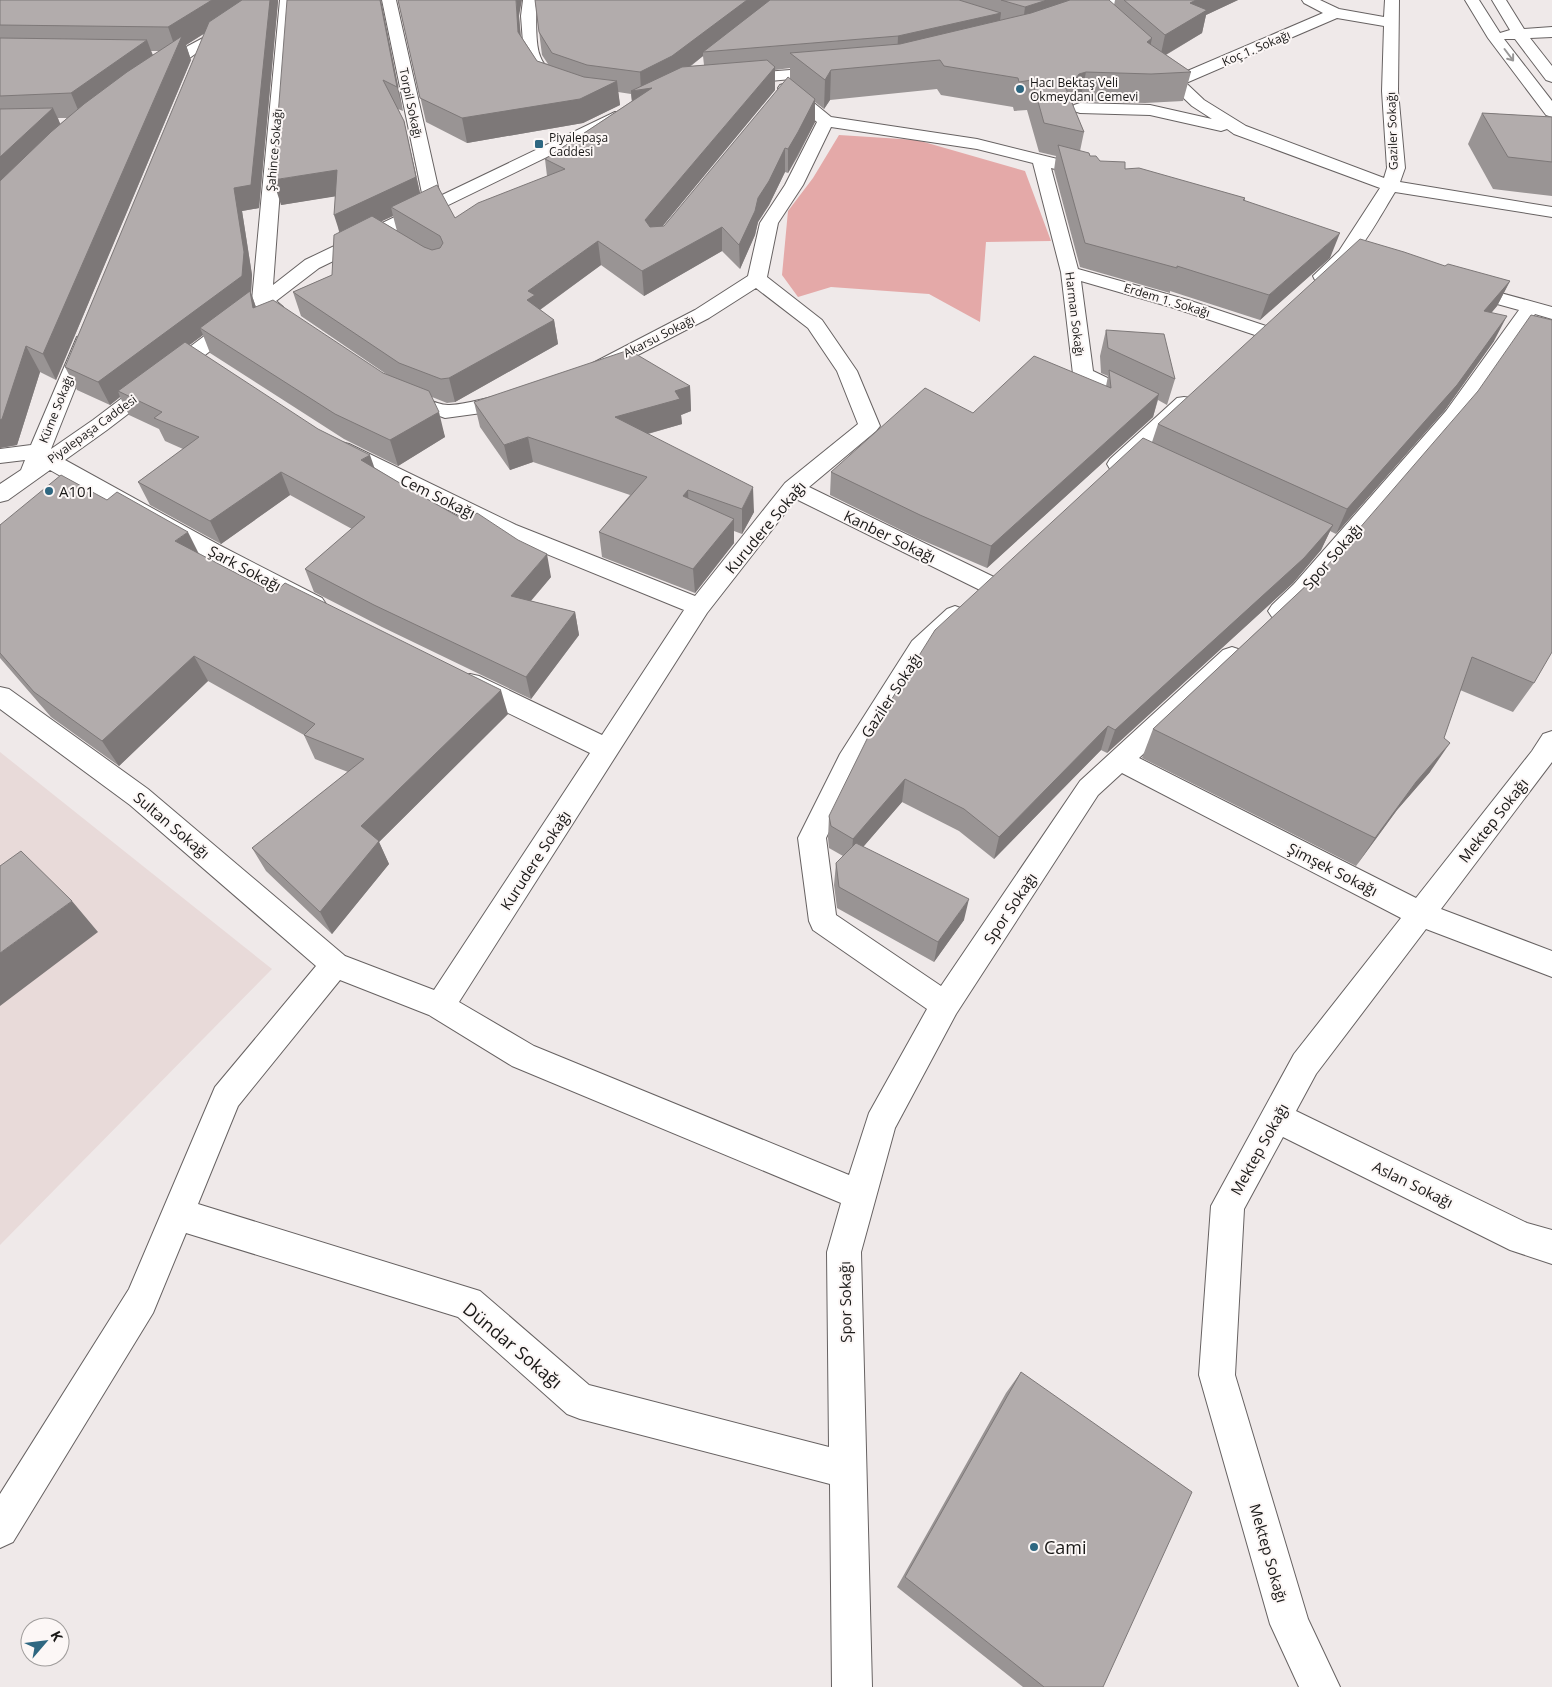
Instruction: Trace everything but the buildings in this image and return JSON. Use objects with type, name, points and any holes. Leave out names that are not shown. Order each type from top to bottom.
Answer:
[{"type":"street","name":"Şahince Sokağı","points":[[262,300],[287,0]]},
{"type":"street","name":"Torpil Sokağı","points":[[390,0],[433,205]]},
{"type":"street","points":[[1310,0],[1335,13],[1392,22]]},
{"type":"street","name":"Gaziler Sokağı","points":[[1392,0],[1390,91],[1396,168],[1390,186],[1552,212]]},
{"type":"street","points":[[1472,0],[1493,34],[1544,91],[1552,112]]},
{"type":"street","points":[[1499,0],[1520,35],[1552,77]]},
{"type":"street","points":[[1064,22],[1110,4],[1110,25]]},
{"type":"street","points":[[532,10],[532,56],[548,81],[564,86]]},
{"type":"street","name":"Koç 1. Sokağı","points":[[1176,82],[1335,13]]},
{"type":"street","points":[[148,80],[247,16]]},
{"type":"street","points":[[1493,34],[1520,35],[1552,32]]},
{"type":"street","points":[[198,65],[209,39]]},
{"type":"street","points":[[1145,54],[1198,103],[1240,130]]},
{"type":"street","points":[[150,57],[180,58]]},
{"type":"street","points":[[778,90],[849,70]]},
{"type":"street","points":[[726,81],[778,90],[826,121],[977,144],[1106,176]]},
{"type":"street","name":"Piyalepaşa Caddesi","points":[[44,456],[100,425],[201,358],[262,300],[312,264],[638,107]]},
{"type":"street","points":[[1080,108],[1150,110],[1240,130],[1390,186],[1354,257],[1306,291]]},
{"type":"street","points":[[757,280],[769,223],[794,186],[826,121]]},
{"type":"street","name":"Harman Sokağı","points":[[1041,161],[1070,272],[1082,374],[1170,416]]},
{"type":"street","points":[[379,231],[396,241]]},
{"type":"street","points":[[1327,248],[1354,257]]},
{"type":"street","name":"Erdem 1. Sokağı","points":[[1070,272],[1181,304],[1269,325],[1245,347]]},
{"type":"street","name":"Akarsu Sokağı","points":[[584,374],[702,314],[757,280]]},
{"type":"street","name":"Kurudere Sokağı","points":[[440,1006],[699,607],[793,488],[869,426],[847,371],[815,324],[757,280]]},
{"type":"street","points":[[1450,285],[1541,311]]},
{"type":"street","points":[[262,300],[285,315]]},
{"type":"street","name":"Spor Sokağı","points":[[852,1687],[844,1252],[880,1124],[945,1005],[1089,788],[1302,590],[1331,543],[1453,416],[1541,311]]},
{"type":"street","name":"Küme Sokağı","points":[[0,495],[30,474],[44,456],[91,324]]},
{"type":"street","points":[[391,388],[398,394],[445,412],[489,406],[531,394]]},
{"type":"street","points":[[1097,482],[1141,455],[1170,416],[1200,389]]},
{"type":"street","name":"Cem Sokağı","points":[[320,436],[336,446],[508,530],[699,607]]},
{"type":"street","points":[[0,456],[44,456]]},
{"type":"street","name":"Şark Sokağı","points":[[44,456],[211,551],[330,613]]},
{"type":"street","name":"Kanber Sokağı","points":[[793,488],[988,584]]},
{"type":"street","name":"Gaziler Sokağı","points":[[945,1005],[823,921],[812,838],[853,754],[922,647],[1008,565]]},
{"type":"street","points":[[450,673],[606,749]]},
{"type":"street","name":"Sultan Sokağı","points":[[0,696],[139,797],[335,965],[440,1006],[523,1056],[860,1195]]},
{"type":"street","name":"Mektep Sokağı","points":[[1320,1687],[1290,1624],[1217,1375],[1228,1206],[1305,1064],[1548,753]]},
{"type":"street","name":"Şimşek Sokağı","points":[[1120,760],[1421,914],[1552,964]]},
{"type":"street","points":[[0,1529],[141,1301],[226,1096],[335,965]]},
{"type":"street","name":"Aslan Sokağı","points":[[1276,1117],[1522,1238],[1552,1247]]},
{"type":"street","name":"Dündar Sokağı","points":[[177,1214],[468,1302],[580,1401],[848,1470]]},
{"type":"shaded area","points":[[839,135],[917,140],[1025,171],[1051,241],[986,242],[980,322],[929,294],[831,287],[798,297],[782,275],[788,211],[813,178]]},
{"type":"shaded area","points":[[0,752],[272,969],[0,1245]]},
{"type":"place","name":"Hacı Bektaş Veli Okmeydanı Cemevi","points":[[1020,89]]},
{"type":"place","name":"Piyalepaşa Caddesi","points":[[539,144]]},
{"type":"place","name":"A101","points":[[49,491]]},
{"type":"place","name":"Cami","points":[[1034,1547]]}]
